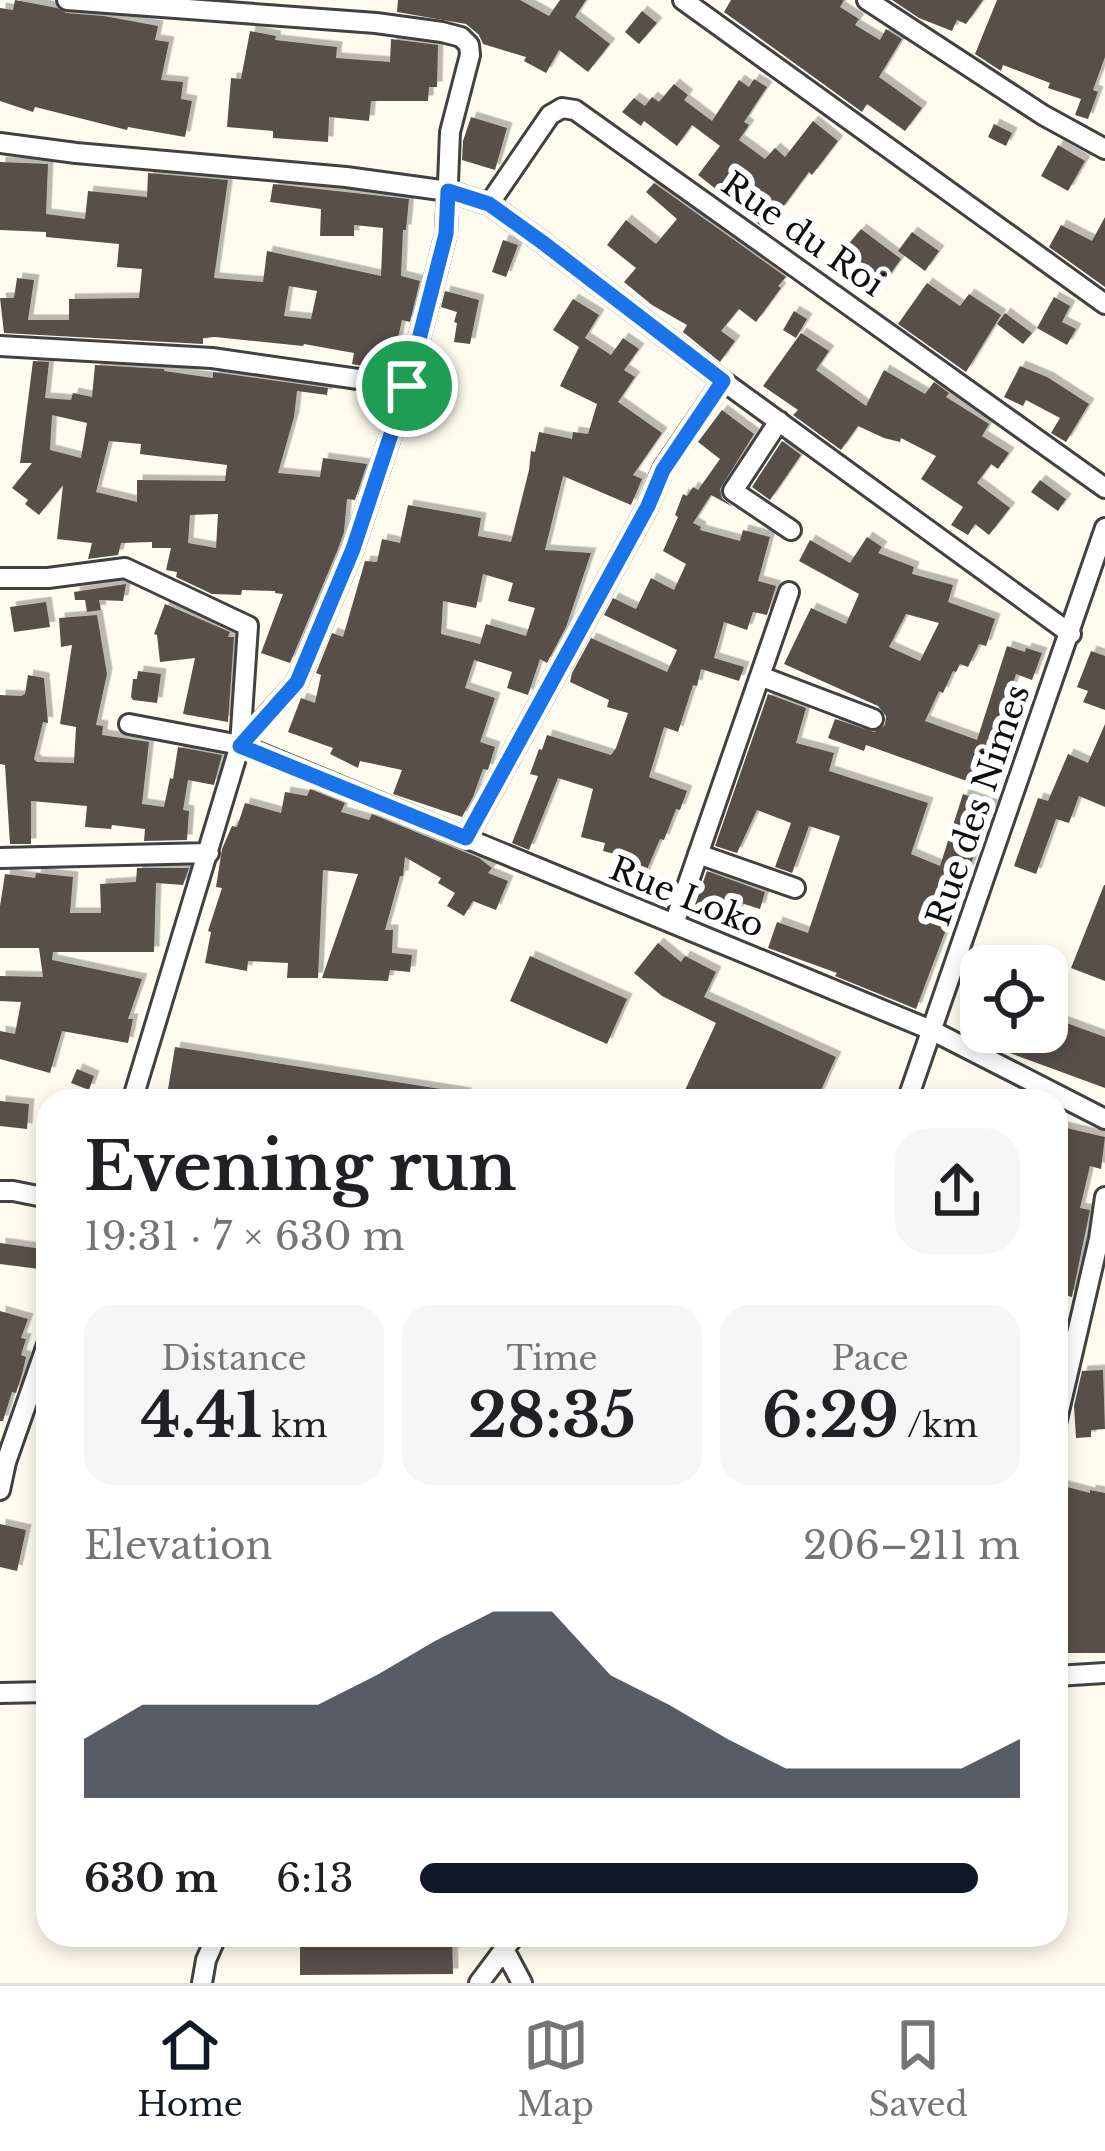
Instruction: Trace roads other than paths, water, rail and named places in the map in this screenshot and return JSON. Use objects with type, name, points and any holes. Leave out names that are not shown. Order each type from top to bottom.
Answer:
[{"type":"street","points":[[67,0],[206,5],[376,23],[460,37],[469,45],[450,132],[446,234],[407,386],[353,549],[297,682],[240,746]]},
{"type":"street","points":[[683,0],[1105,304]]},
{"type":"street","points":[[867,0],[1043,116],[1105,149]]},
{"type":"street","name":"Rue du Roi","points":[[489,204],[550,115],[562,108],[575,110],[1105,488]]},
{"type":"street","points":[[0,143],[346,177],[448,191],[489,204],[1071,634]]},
{"type":"street","points":[[0,346],[212,358],[407,386]]},
{"type":"street","points":[[466,838],[648,506],[663,470],[723,381]]},
{"type":"street","points":[[779,422],[733,491],[791,530]]},
{"type":"street","name":"Rue des Nimes","points":[[912,1089],[1105,528]]},
{"type":"street","points":[[0,578],[48,578],[125,568],[248,626],[240,746],[136,1089]]},
{"type":"street","points":[[674,924],[789,592]]},
{"type":"street","points":[[760,676],[873,719]]},
{"type":"street","name":"Rue Loko","points":[[129,724],[240,746],[931,1030],[1046,1089]]},
{"type":"street","points":[[0,858],[209,853]]},
{"type":"street","points":[[698,854],[795,888]]},
{"type":"street","name":"Rue Loko","points":[[1068,1100],[1105,1119]]},
{"type":"street","points":[[0,1191],[36,1196]]},
{"type":"street","points":[[1068,1372],[1105,1197]]},
{"type":"street","points":[[0,1490],[36,1376]]},
{"type":"street","points":[[1068,1675],[1105,1673]]},
{"type":"street","points":[[0,1693],[36,1692]]},
{"type":"street","points":[[202,1983],[212,1947]]},
{"type":"street","points":[[479,1983],[507,1947]]},
{"type":"street","points":[[511,1947],[522,1983]]}]
